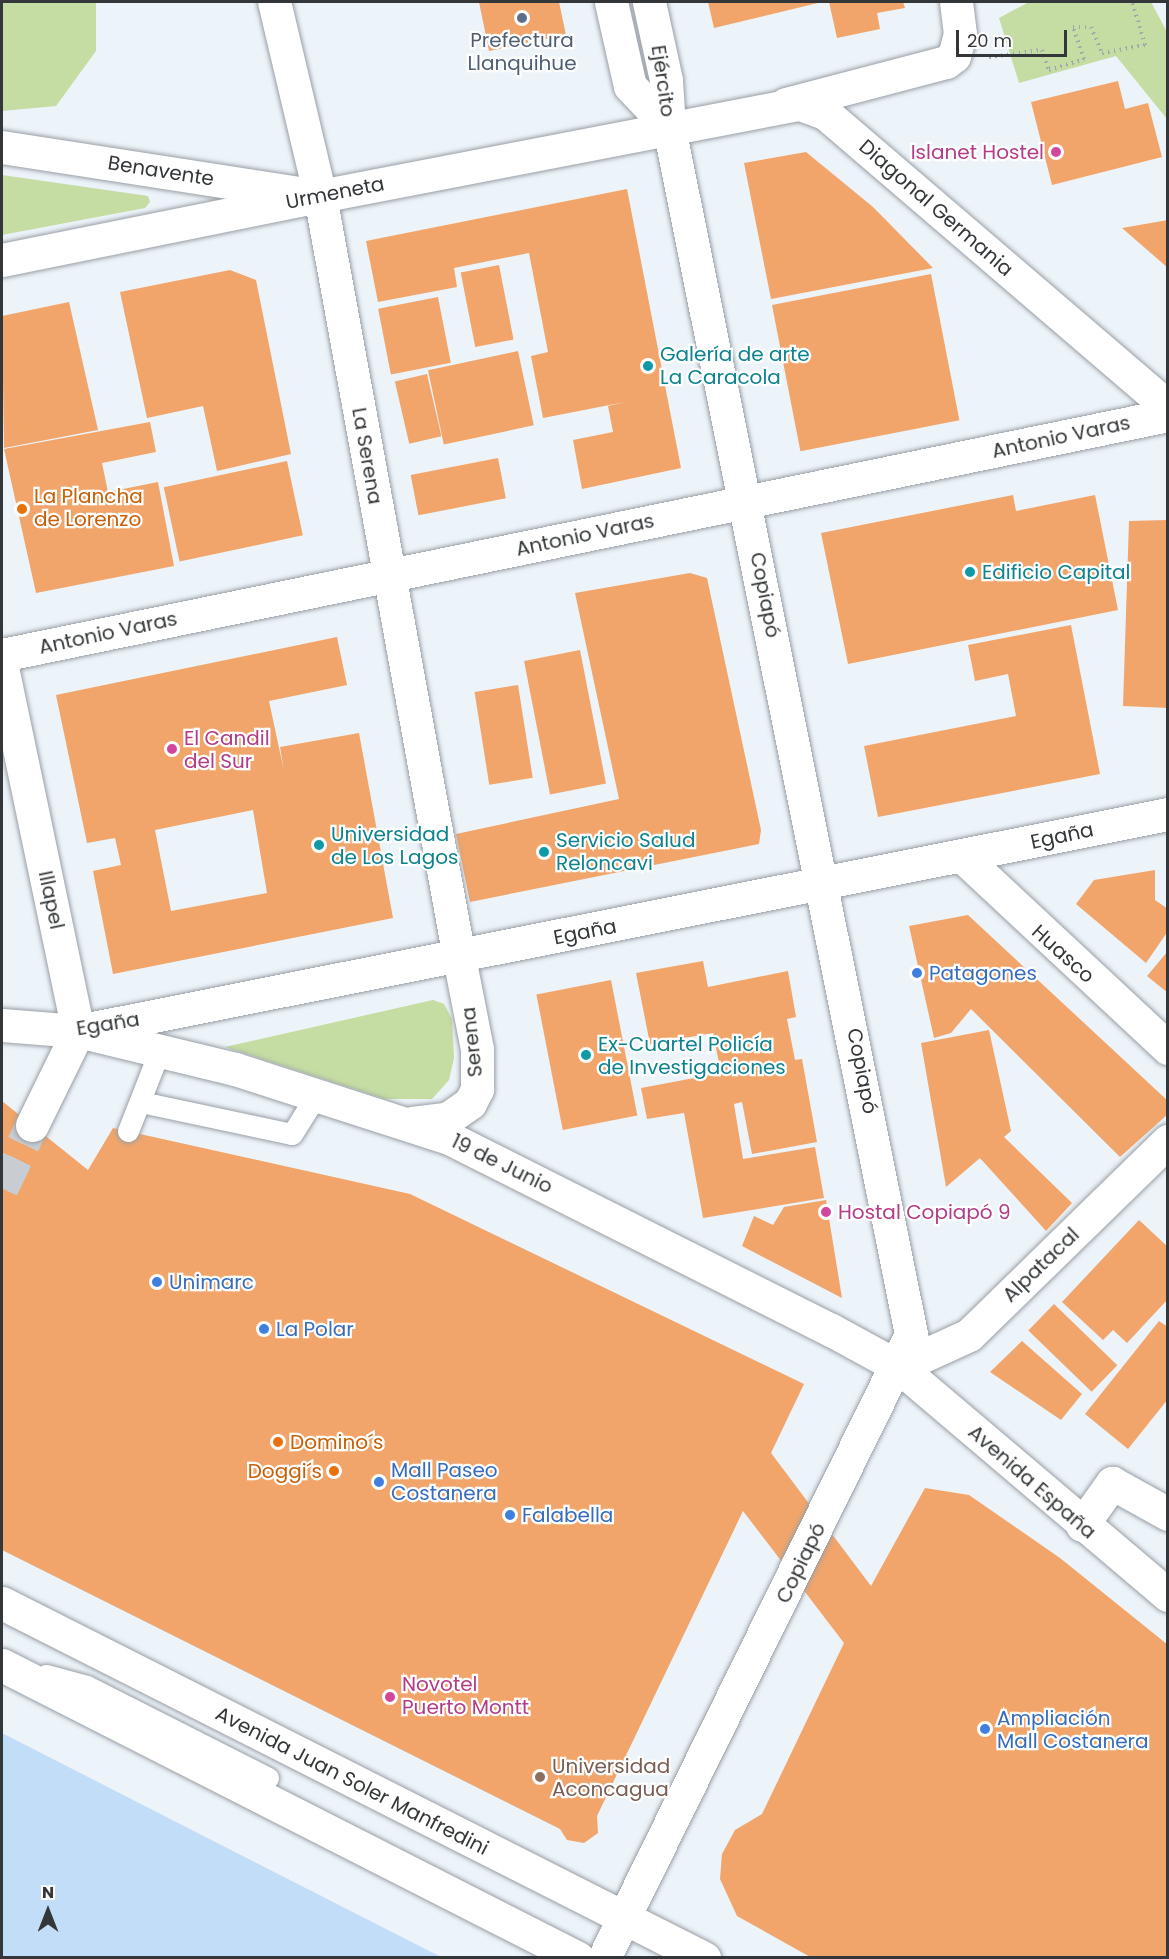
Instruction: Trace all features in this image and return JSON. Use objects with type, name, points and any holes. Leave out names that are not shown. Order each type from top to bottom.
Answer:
[{"type":"main road","name":"La Serena","points":[[274,2],[320,196],[450,913]]},
{"type":"main road","name":"Ejército","points":[[611,2],[630,86],[669,127]]},
{"type":"main road","name":"Ejército","points":[[650,2],[666,80],[669,127]]},
{"type":"main road","points":[[786,104],[946,62],[954,56],[960,34],[956,2]]},
{"type":"main road","name":"Diagonal Germania","points":[[669,127],[786,104],[825,114],[1167,407]]},
{"type":"main road","name":"Urmeneta","points":[[2,260],[669,127]]},
{"type":"main road","name":"Copiapó","points":[[604,1958],[899,1367],[911,1334],[910,1312],[669,127]]},
{"type":"main road","name":"Benavente","points":[[2,147],[320,196]]},
{"type":"main road","name":"Antonio Varas","points":[[2,655],[1167,415]]},
{"type":"main road","name":"Illapel","points":[[2,667],[78,1031]]},
{"type":"main road","name":"Egaña","points":[[2,1025],[78,1031],[824,885],[1167,814]]},
{"type":"main road","name":"Huasco","points":[[962,856],[1167,1048]]},
{"type":"main road","name":"Serena","points":[[408,1122],[447,1119],[470,1103],[477,1089],[477,1049],[450,913]]},
{"type":"main road","points":[[32,1125],[78,1031]]},
{"type":"main road","name":"19 de Junio","points":[[78,1031],[317,1094],[408,1122],[491,1158],[899,1367]]},
{"type":"main road","name":"Alpatacal","points":[[899,1367],[969,1335],[1167,1141]]},
{"type":"main road","name":"Avenida España","points":[[899,1367],[1167,1595]]},
{"type":"main road","points":[[1082,1525],[1112,1483],[1167,1514]]},
{"type":"main road","name":"Avenida Juan Soler Manfredini","points":[[2,1603],[704,1958]]},
{"type":"main road","points":[[7,1669],[578,1958]]},
{"type":"lane","points":[[128,1131],[159,1052]]},
{"type":"lane","points":[[141,1102],[292,1134],[317,1094]]},
{"type":"lane","points":[[7,1669],[87,1686],[268,1778]]},
{"type":"path","points":[[1009,57],[1042,50],[1049,70],[1084,59],[1073,27],[1090,27],[1102,53],[1145,45],[1132,2]]},
{"type":"green space","points":[[2,2],[96,2],[96,51],[56,106],[2,111]]},
{"type":"green space","points":[[1029,2],[1151,2],[1167,32],[1167,119],[1116,56],[1019,83],[999,18]]},
{"type":"green space","points":[[2,175],[148,196],[150,202],[145,208],[2,235]]},
{"type":"green space","points":[[433,1000],[444,1004],[452,1019],[454,1058],[449,1080],[432,1099],[385,1099],[225,1047]]},
{"type":"water","points":[[2,1733],[137,1802],[441,1957],[2,1957]]},
{"type":"building","name":"Prefectura Llanquihue","points":[[479,2],[559,2],[566,35],[489,51]]},
{"type":"building","points":[[708,2],[817,2],[818,3],[714,28]]},
{"type":"building","points":[[829,2],[903,2],[905,8],[877,13],[880,29],[837,38]]},
{"type":"building","points":[[1118,81],[1125,109],[1148,103],[1162,157],[1052,185],[1031,102]]},
{"type":"building","points":[[806,152],[873,207],[933,268],[771,299],[744,163]]},
{"type":"building","points":[[627,189],[681,468],[582,489],[573,440],[613,432],[608,406],[625,402],[543,418],[531,356],[548,352],[529,253],[454,268],[457,287],[378,302],[366,241]]},
{"type":"building","points":[[1168,220],[1168,268],[1122,228]]},
{"type":"building","points":[[499,265],[514,340],[475,347],[461,272]]},
{"type":"building","points":[[230,270],[256,280],[291,454],[217,471],[203,406],[147,418],[120,292]]},
{"type":"building","points":[[931,274],[959,420],[800,451],[772,305]]},
{"type":"building","points":[[438,297],[451,363],[391,374],[378,309]]},
{"type":"building","points":[[69,302],[98,430],[4,448],[2,316]]},
{"type":"building","points":[[518,351],[534,425],[444,444],[428,370]]},
{"type":"building","points":[[427,374],[441,436],[409,444],[395,381]]},
{"type":"building","points":[[150,422],[156,452],[102,463],[108,492],[158,482],[174,566],[36,593],[4,449]]},
{"type":"building","points":[[498,458],[506,498],[418,515],[411,475]]},
{"type":"building","points":[[287,461],[303,535],[180,562],[164,487]]},
{"type":"building","name":"Edificio Capital","points":[[1013,495],[1016,511],[1095,495],[1118,610],[848,664],[821,533]]},
{"type":"building","points":[[1168,520],[1168,708],[1123,706],[1129,521]]},
{"type":"building","points":[[690,573],[707,578],[761,830],[759,844],[470,902],[456,834],[619,799],[575,593]]},
{"type":"building","points":[[1071,625],[1100,774],[878,817],[864,746],[1016,716],[1008,674],[975,681],[968,645]]},
{"type":"building","points":[[337,637],[347,685],[269,701],[284,771],[280,747],[359,733],[393,918],[113,974],[93,871],[121,865],[115,838],[87,843],[56,695]],"holes":[[[253,810],[267,893],[171,911],[155,830]]]},
{"type":"building","points":[[580,650],[606,784],[550,794],[524,661]]},
{"type":"building","points":[[518,685],[533,778],[489,785],[475,692]]},
{"type":"building","points":[[1155,870],[1155,900],[1168,909],[1168,931],[1146,963],[1076,904],[1094,880]]},
{"type":"building","points":[[968,915],[1168,1101],[1168,1114],[1120,1157],[971,1009],[951,1033],[934,1038],[909,926]]},
{"type":"building","points":[[1168,951],[1168,993],[1147,976]]},
{"type":"building","points":[[703,961],[708,987],[788,971],[796,1017],[787,1019],[795,1060],[802,1059],[817,1142],[752,1154],[742,1102],[734,1104],[743,1159],[815,1147],[824,1198],[703,1218],[684,1113],[647,1119],[641,1088],[721,1073],[713,1033],[650,1044],[636,973]]},
{"type":"building","name":"Ex-Cuartel Policía de Investigaciones","points":[[611,980],[637,1115],[563,1130],[536,995]]},
{"type":"building","points":[[989,1030],[1011,1131],[1004,1137],[1072,1203],[1046,1231],[980,1158],[946,1187],[921,1043]]},
{"type":"building","name":"Mall Paseo Costanera","points":[[2,1101],[88,1170],[113,1128],[410,1194],[804,1384],[771,1453],[871,1586],[925,1488],[969,1495],[1060,1558],[1168,1645],[1168,1958],[812,1958],[737,1916],[720,1879],[722,1854],[735,1830],[762,1814],[844,1643],[743,1511],[597,1816],[598,1833],[584,1843],[567,1840],[560,1829],[2,1550]]},
{"type":"building","points":[[826,1200],[842,1298],[742,1246],[754,1216],[773,1225],[784,1207]]},
{"type":"building","points":[[1139,1220],[1168,1247],[1168,1299],[1127,1343],[1113,1330],[1103,1340],[1062,1302]]},
{"type":"building","points":[[1054,1304],[1117,1365],[1092,1392],[1028,1331]]},
{"type":"building","points":[[1159,1321],[1168,1327],[1168,1399],[1128,1449],[1085,1414]]},
{"type":"building","points":[[1022,1341],[1082,1394],[1061,1420],[990,1372]]},
{"type":"tunnel","points":[[2,1188],[32,1125]]},
{"type":"place","name":"Prefectura Llanquihue","points":[[522,18]]},
{"type":"place","name":"Islanet Hostel","points":[[1056,152]]},
{"type":"place","name":"Galería de arte La Caracola","points":[[648,366]]},
{"type":"place","name":"La Plancha de Lorenzo","points":[[22,509]]},
{"type":"place","name":"Edificio Capital","points":[[970,572]]},
{"type":"place","name":"El Candil del Sur","points":[[172,749]]},
{"type":"place","name":"Universidad de Los Lagos","points":[[319,845]]},
{"type":"place","name":"Servicio Salud Reloncavi","points":[[544,852]]},
{"type":"place","name":"Patagones","points":[[917,973]]},
{"type":"place","name":"Ex-Cuartel Policía de Investigaciones","points":[[586,1055]]},
{"type":"place","name":"Hostal Copiapó 9","points":[[826,1212]]},
{"type":"place","name":"Unimarc","points":[[157,1282]]},
{"type":"place","name":"La Polar","points":[[264,1329]]},
{"type":"place","name":"Domino´s","points":[[278,1442]]},
{"type":"place","name":"Doggi´s","points":[[334,1471]]},
{"type":"place","name":"Mall Paseo Costanera","points":[[379,1482]]},
{"type":"place","name":"Falabella","points":[[510,1515]]},
{"type":"place","name":"Novotel Puerto Montt","points":[[390,1697]]},
{"type":"place","name":"Ampliación Mall Costanera","points":[[985,1729]]},
{"type":"place","name":"Universidad Aconcagua","points":[[540,1777]]}]
